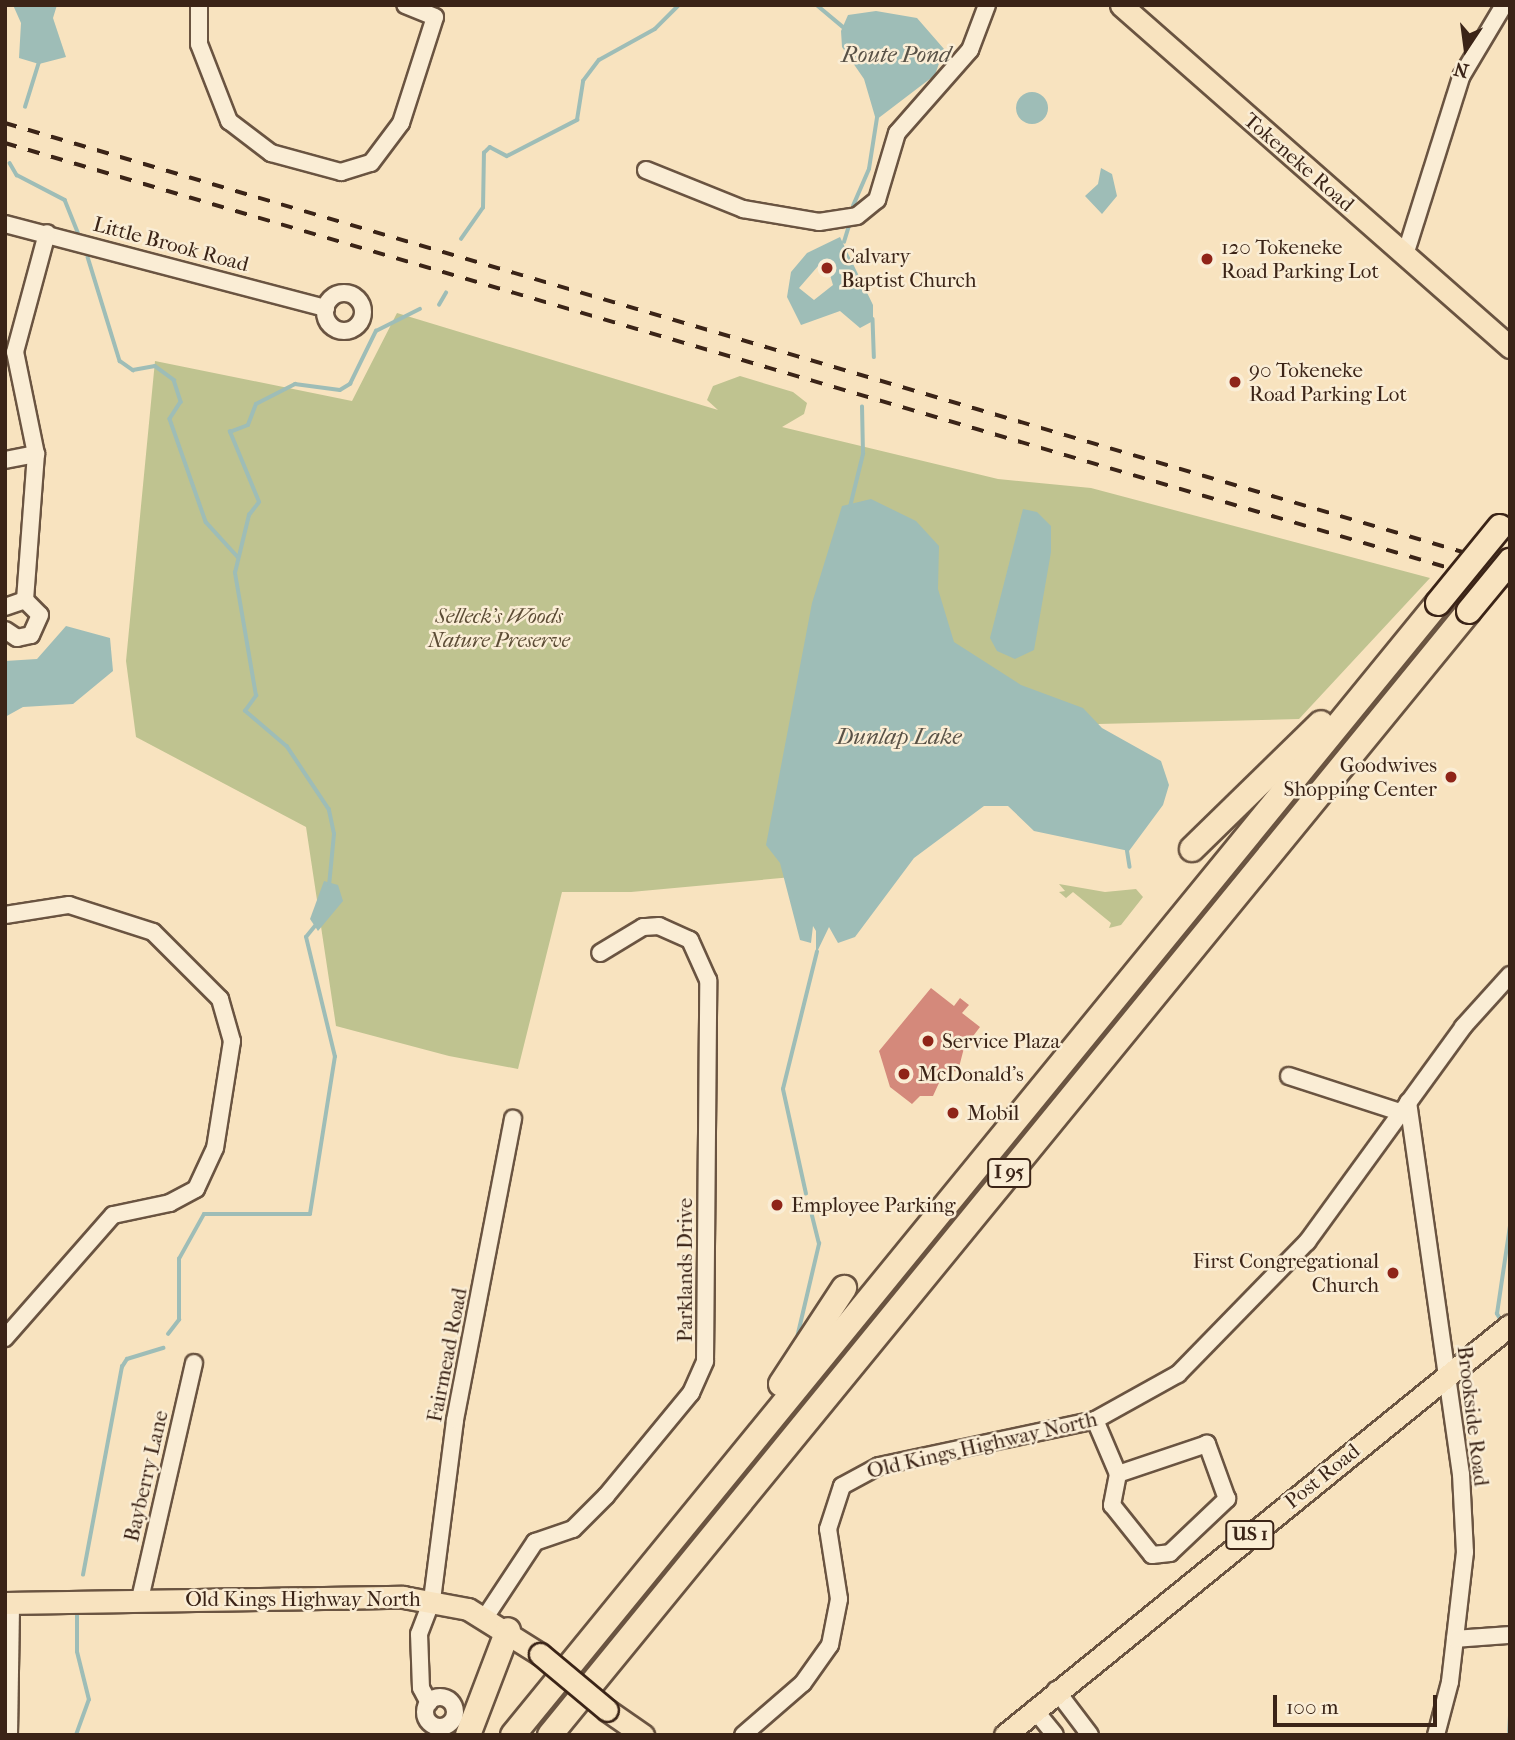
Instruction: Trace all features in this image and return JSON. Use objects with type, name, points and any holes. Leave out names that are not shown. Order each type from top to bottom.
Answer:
[{"type":"highway","name":"I 95","points":[[513,1735],[1505,521]]},
{"type":"highway","name":"I 95","points":[[550,1735],[1510,561]]},
{"type":"highway","points":[[1192,849],[1434,608]]},
{"type":"highway","points":[[640,1579],[844,1288]]},
{"type":"highway","points":[[468,1735],[508,1630]]},
{"type":"main road","name":"Tokeneke Road","points":[[1121,5],[1510,346]]},
{"type":"main road","name":"Post Road","points":[[1005,1735],[1056,1690],[1503,1330]]},
{"type":"main road","name":"Old Kings Highway North","points":[[8,1603],[140,1599],[432,1600],[486,1616],[508,1630],[607,1710],[643,1735]]},
{"type":"street","points":[[199,5],[202,54],[229,121],[262,149],[341,172],[371,163],[394,137],[438,11],[405,5]]},
{"type":"street","points":[[646,170],[743,209],[819,222],[857,216],[877,200],[897,133],[970,50],[988,5]]},
{"type":"street","points":[[1405,255],[1461,77],[1501,10]]},
{"type":"street","name":"Little Brook Road","points":[[5,224],[326,309]]},
{"type":"street","points":[[5,630],[24,638],[37,630],[40,615],[25,600],[36,454],[15,352],[47,233]]},
{"type":"street","points":[[5,460],[36,454]]},
{"type":"street","points":[[5,607],[25,600]]},
{"type":"street","points":[[5,915],[69,905],[153,932],[215,992],[232,1041],[215,1148],[196,1189],[170,1203],[113,1215],[5,1338]]},
{"type":"street","name":"Parklands Drive","points":[[486,1616],[535,1542],[573,1529],[606,1496],[691,1393],[705,1361],[708,980],[690,940],[659,926],[643,927],[600,953]]},
{"type":"street","name":"Old Kings Highway North","points":[[743,1735],[803,1683],[830,1645],[839,1599],[828,1529],[842,1486],[879,1466],[1095,1420],[1178,1374],[1265,1288],[1307,1242],[1404,1107],[1510,975]]},
{"type":"street","points":[[1289,1076],[1404,1107]]},
{"type":"street","name":"Brookside Road","points":[[1404,1107],[1447,1374],[1465,1552],[1455,1639],[1436,1735]]},
{"type":"street","name":"Fairmead Road","points":[[429,1703],[421,1688],[418,1643],[432,1600],[455,1420],[513,1119]]},
{"type":"street","name":"Bayberry Lane","points":[[140,1599],[194,1363]]},
{"type":"street","points":[[1095,1420],[1118,1474],[1112,1505],[1152,1555],[1170,1553],[1227,1499],[1207,1444],[1118,1474]]},
{"type":"street","points":[[8,1603],[9,1735]]},
{"type":"street","points":[[1455,1639],[1510,1635]]},
{"type":"street","points":[[1056,1690],[1090,1735]]},
{"type":"street","points":[[1034,1709],[1055,1735]]},
{"type":"green space","name":"Selleck's Woods Nature Preserve","points":[[397,313],[718,410],[707,400],[713,386],[740,376],[793,392],[807,403],[804,414],[782,427],[998,479],[1091,488],[1430,578],[1299,719],[932,728],[836,873],[631,892],[562,892],[518,1069],[449,1056],[336,1026],[306,827],[136,737],[126,661],[155,361],[352,401]]},
{"type":"green space","points":[[1059,884],[1105,892],[1136,889],[1143,897],[1121,925],[1109,928],[1111,923],[1073,892],[1066,898],[1059,892],[1065,891]]},
{"type":"water","points":[[13,5],[57,5],[53,18],[66,57],[39,64],[19,58],[21,23]]},
{"type":"water","name":"Route Pond","points":[[876,11],[917,18],[944,49],[935,75],[876,120],[864,79],[842,47],[841,31],[848,15]]},
{"type":"water","points":[[1032,92],[1044,96],[1048,108],[1044,120],[1032,124],[1020,120],[1016,108],[1020,96]]},
{"type":"water","points":[[1101,168],[1112,174],[1117,196],[1102,214],[1085,196],[1098,184]]},
{"type":"water","points":[[840,237],[873,305],[873,321],[860,328],[840,311],[801,325],[787,297],[791,272],[807,253]],"holes":[[[819,265],[827,265],[833,285],[814,300],[799,288]]]},
{"type":"water","name":"Dunlap Lake","points":[[871,499],[916,521],[939,546],[938,589],[954,642],[1021,685],[1083,708],[1102,728],[1161,761],[1169,785],[1163,805],[1129,851],[1034,831],[1008,806],[984,806],[914,858],[855,937],[838,943],[829,927],[816,954],[816,931],[813,926],[811,943],[800,940],[780,863],[766,845],[812,603],[842,506]]},
{"type":"water","points":[[1023,509],[1037,512],[1051,526],[1051,552],[1034,650],[1015,659],[997,651],[990,638]]},
{"type":"water","points":[[66,626],[110,638],[113,671],[73,704],[23,707],[5,717],[5,661],[37,659]]},
{"type":"water","points":[[324,881],[338,885],[343,901],[318,931],[310,919]]},
{"type":"building","name":"Service Plaza","points":[[931,988],[954,1006],[960,998],[969,1005],[962,1013],[980,1027],[964,1048],[958,1071],[944,1072],[933,1096],[920,1096],[912,1104],[890,1087],[879,1051]]},
{"type":"waterway","points":[[461,239],[483,208],[484,153],[490,147],[507,156],[577,120],[583,81],[599,60],[655,29],[679,5]]},
{"type":"waterway","points":[[817,5],[843,27]]},
{"type":"waterway","points":[[25,107],[39,62]]},
{"type":"waterway","points":[[853,206],[869,169],[877,118]]},
{"type":"waterway","points":[[10,163],[17,175],[65,200],[78,233]]},
{"type":"waterway","points":[[844,242],[849,226]]},
{"type":"waterway","points":[[88,257],[120,361],[133,370],[155,366],[174,380],[181,402],[170,419],[206,522],[238,557]]},
{"type":"waterway","points":[[439,305],[446,293]]},
{"type":"waterway","points":[[329,886],[334,834],[329,810],[287,747],[245,711],[256,696],[235,573],[249,515],[259,502],[230,432],[248,425],[256,404],[295,384],[340,390],[350,384],[376,331],[420,309]]},
{"type":"waterway","points":[[873,319],[874,357]]},
{"type":"waterway","points":[[850,507],[863,454],[862,407]]},
{"type":"waterway","points":[[1127,848],[1130,867]]},
{"type":"waterway","points":[[168,1334],[179,1320],[179,1259],[204,1214],[310,1214],[335,1057],[306,937],[315,926]]},
{"type":"waterway","points":[[806,1194],[783,1089],[817,952]]},
{"type":"waterway","points":[[797,1338],[819,1244],[811,1211]]},
{"type":"waterway","points":[[1501,1321],[1497,1314],[1510,1226]]},
{"type":"waterway","points":[[83,1575],[122,1367],[127,1359],[163,1348]]},
{"type":"waterway","points":[[76,1735],[89,1700],[77,1652],[77,1616]]},
{"type":"waterway","points":[[1509,1735],[1510,1714]]},
{"type":"railway","points":[[5,123],[1510,566]]},
{"type":"railway","points":[[5,143],[1510,586]]},
{"type":"place","name":"120 Tokeneke Road Parking Lot","points":[[1207,259]]},
{"type":"place","name":"Calvary Baptist Church","points":[[827,268]]},
{"type":"place","name":"90 Tokeneke Road Parking Lot","points":[[1235,382]]},
{"type":"place","name":"Goodwives Shopping Center","points":[[1451,777]]},
{"type":"place","name":"Service Plaza","points":[[928,1041]]},
{"type":"place","name":"McDonald's","points":[[904,1074]]},
{"type":"place","name":"Mobil","points":[[953,1113]]},
{"type":"place","name":"Employee Parking","points":[[777,1205]]},
{"type":"place","name":"First Congregational Church","points":[[1393,1273]]}]
